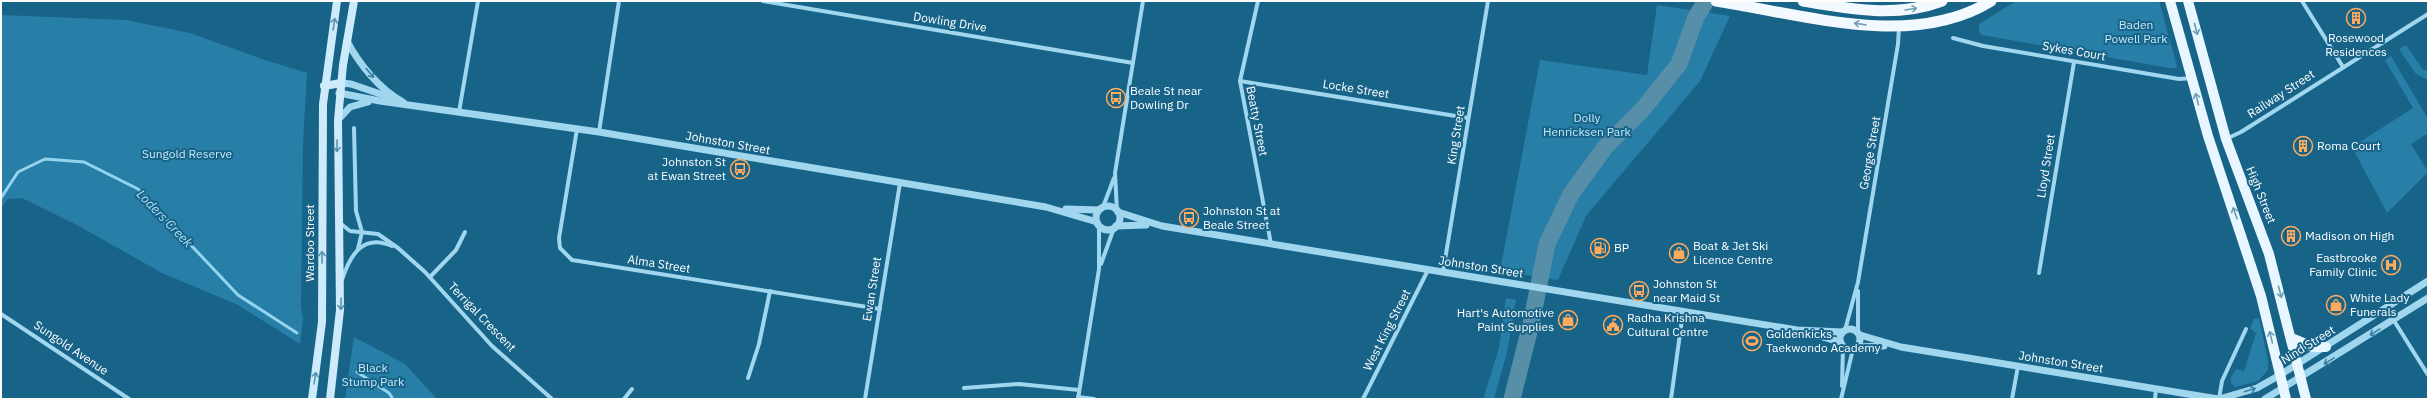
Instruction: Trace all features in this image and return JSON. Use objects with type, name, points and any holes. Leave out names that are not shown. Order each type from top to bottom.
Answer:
[{"type":"highway","points":[[1716,1],[1865,25],[1899,27],[1936,22],[1963,15],[1991,1]]},
{"type":"highway","points":[[1803,1],[1853,9],[1891,11],[1921,8],[1942,1]]},
{"type":"main road","name":"Wardoo Street","points":[[312,399],[322,322],[321,138],[324,86],[337,1]]},
{"type":"main road","points":[[330,399],[339,337],[341,284],[339,223],[339,93],[354,1]]},
{"type":"main road","points":[[2170,1],[2216,162],[2248,253],[2284,394]]},
{"type":"main road","name":"High Street","points":[[2188,1],[2226,139],[2269,254],[2306,399]]},
{"type":"main road","points":[[324,86],[341,83]]},
{"type":"main road","points":[[324,86],[339,93]]},
{"type":"main road","points":[[2291,338],[2313,347],[2326,347]]},
{"type":"street","points":[[460,112],[478,1]]},
{"type":"street","points":[[599,132],[619,1]]},
{"type":"street","name":"Dowling Drive","points":[[763,1],[1133,63]]},
{"type":"street","points":[[1094,399],[1078,398],[1099,269],[1098,224],[1096,216],[1101,208],[1115,173],[1143,1]]},
{"type":"street","name":"Beatty Street","points":[[1258,1],[1240,80],[1272,244]]},
{"type":"street","name":"King Street","points":[[1443,272],[1488,1]]},
{"type":"street","points":[[2302,1],[2343,67]]},
{"type":"street","name":"Railway Street","points":[[2226,139],[2241,132],[2428,14]]},
{"type":"street","name":"George Street","points":[[1844,331],[1858,282],[1898,44],[1899,27]]},
{"type":"street","name":"Sykes Court","points":[[1954,38],[1983,46],[2179,80],[2192,78]]},
{"type":"street","points":[[347,41],[379,83],[390,94],[405,103]]},
{"type":"street","name":"Lloyd Street","points":[[2038,273],[2074,62]]},
{"type":"street","name":"Locke Street","points":[[1240,80],[1468,118]]},
{"type":"street","name":"Johnston Street","points":[[341,83],[351,84],[405,103]]},
{"type":"street","name":"Johnston Street","points":[[339,93],[380,101],[405,103],[599,132],[1046,207],[1101,208]]},
{"type":"street","points":[[338,120],[348,108],[355,104],[380,101]]},
{"type":"street","points":[[341,284],[348,266],[358,249],[362,232],[356,211],[354,128]]},
{"type":"street","name":"Alma Street","points":[[577,129],[559,238],[560,248],[572,260],[880,309]]},
{"type":"street","points":[[1099,269],[1119,220],[1115,173]]},
{"type":"street","name":"Ewan Street","points":[[865,399],[900,183]]},
{"type":"street","points":[[1101,208],[1109,206],[1118,212]]},
{"type":"street","name":"Johnston Street","points":[[1046,207],[1098,224]]},
{"type":"street","name":"Johnston Street","points":[[1118,212],[1162,226],[1682,312],[1797,330],[1844,331]]},
{"type":"street","name":"Terrigal Crescent","points":[[339,223],[348,231],[380,235],[398,248],[430,277],[492,346],[552,399]]},
{"type":"street","points":[[1098,224],[1106,229],[1115,227]]},
{"type":"street","name":"Johnston Street","points":[[1115,227],[1162,226]]},
{"type":"street","points":[[430,277],[456,250],[465,232]]},
{"type":"street","name":"Terrigal Crescent","points":[[358,249],[376,241],[398,248]]},
{"type":"street","name":"West King Street","points":[[1363,399],[1428,270]]},
{"type":"street","name":"Nind Street","points":[[2280,375],[2428,281]]},
{"type":"street","name":"George Street","points":[[1858,282],[1859,334]]},
{"type":"street","points":[[748,378],[759,344],[770,291]]},
{"type":"street","name":"Nind Street","points":[[2301,378],[2428,298]]},
{"type":"street","points":[[2386,308],[2428,375]]},
{"type":"street","points":[[1671,399],[1682,312]]},
{"type":"street","name":"Sungold Avenue","points":[[1,314],[129,399]]},
{"type":"street","points":[[1840,399],[1855,348],[1860,342],[1859,334],[1853,329],[1844,331],[1841,345],[1842,392]]},
{"type":"street","points":[[2219,399],[2222,381],[2246,329]]},
{"type":"street","name":"Johnston Street","points":[[1797,330],[1841,345]]},
{"type":"street","name":"Johnston Street","points":[[1859,334],[1901,347],[2219,399],[2257,388],[2280,375]]},
{"type":"street","points":[[1841,345],[1855,348]]},
{"type":"street","name":"Johnston Street","points":[[1855,348],[1901,347]]},
{"type":"street","points":[[2012,399],[2018,366]]},
{"type":"street","points":[[2265,399],[2284,394],[2301,378]]},
{"type":"street","points":[[964,388],[1019,384],[1079,390]]},
{"type":"street","points":[[624,399],[632,389]]},
{"type":"street","points":[[2155,399],[2156,389]]},
{"type":"green space","name":"Baden Powell Park","points":[[2016,1],[2159,1],[2177,66],[2176,68],[2169,68],[1982,35],[1979,32],[1979,24]]},
{"type":"green space","name":"Dolly Henricksen Park","points":[[1657,5],[1730,16],[1700,81],[1586,216],[1558,280],[1500,271],[1540,60],[1647,75]]},
{"type":"green space","name":"Sungold Reserve","points":[[1,15],[126,20],[190,33],[262,59],[307,73],[303,143],[301,307],[303,318],[300,344],[238,305],[162,273],[77,225],[22,198],[8,199],[1,208]]},
{"type":"green space","points":[[2406,45],[2423,70],[2428,70],[2428,80],[2415,73],[2399,49]]},
{"type":"green space","points":[[2391,56],[2428,119],[2428,133],[2411,144],[2428,172],[2387,213],[2352,147],[2413,108],[2385,60]]},
{"type":"green space","points":[[1506,298],[1516,300],[1507,352],[1494,399],[1483,399],[1499,348]]},
{"type":"green space","points":[[2259,318],[2268,361],[2268,370],[2258,381],[2235,387],[2231,383],[2231,377],[2236,369],[2244,371],[2256,333],[2250,328],[2254,319]]},
{"type":"green space","name":"Black Stump Park","points":[[354,337],[405,364],[437,399],[345,399]]},
{"type":"waterway","name":"Loders Creek","points":[[1512,399],[1531,324],[1547,244],[1571,194],[1606,146],[1643,109],[1679,64],[1696,17],[1706,1]]},
{"type":"waterway","name":"Loders Creek","points":[[1,198],[18,172],[45,159],[84,162],[138,189],[238,295],[297,333]]},
{"type":"waterway","name":"Loders Creek","points":[[357,372],[389,393],[393,399]]},
{"type":"place","name":"Rosewood Residences","points":[[2356,18]]},
{"type":"place","name":"Beale St near Dowling Dr","points":[[1116,98]]},
{"type":"place","name":"Roma Court","points":[[2303,146]]},
{"type":"place","name":"Johnston St at Ewan Street","points":[[740,169]]},
{"type":"place","name":"Johnston St at Beale Street","points":[[1189,218]]},
{"type":"place","name":"Madison on High","points":[[2291,236]]},
{"type":"place","name":"BP","points":[[1600,248]]},
{"type":"place","name":"Boat & Jet Ski Licence Centre","points":[[1679,253]]},
{"type":"place","name":"Eastbrooke Family Clinic","points":[[2391,265]]},
{"type":"place","name":"Johnston St near Maid St","points":[[1639,291]]},
{"type":"place","name":"White Lady Funerals","points":[[2336,305]]},
{"type":"place","name":"Hart's Automotive Paint Supplies","points":[[1568,320]]},
{"type":"place","name":"Radha Krishna Cultural Centre","points":[[1613,325]]},
{"type":"place","name":"Goldenkicks Taekwondo Academy","points":[[1752,341]]}]
